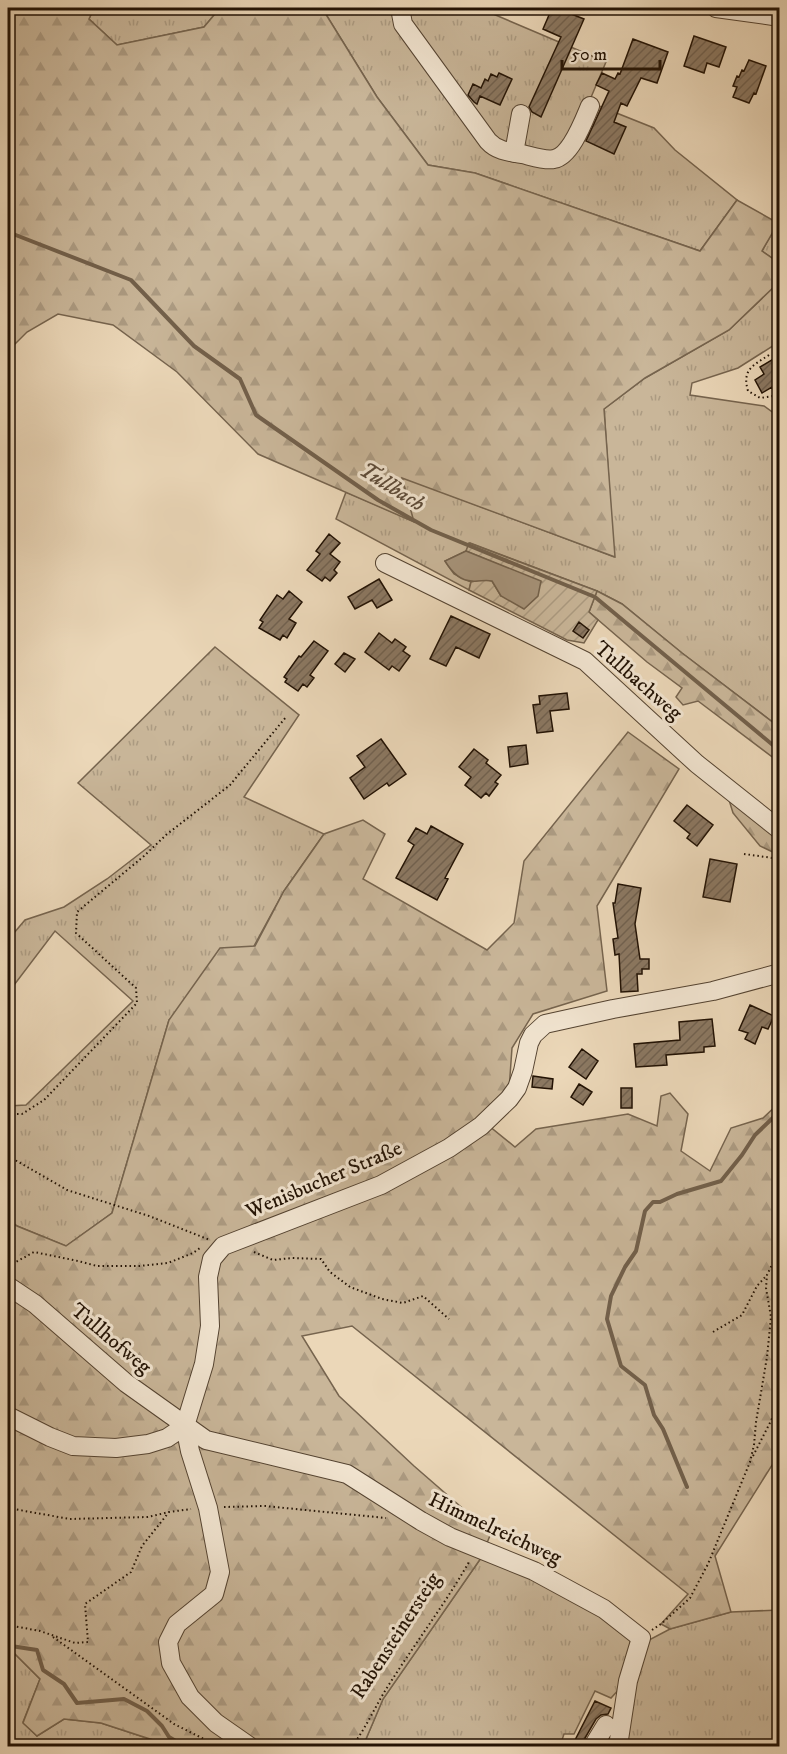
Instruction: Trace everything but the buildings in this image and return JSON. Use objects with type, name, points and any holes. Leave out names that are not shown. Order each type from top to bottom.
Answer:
[{"type":"street","points":[[400,8],[403,24],[488,141],[497,149],[553,160],[558,158],[578,133],[590,106]]},
{"type":"street","points":[[716,8],[780,17]]},
{"type":"street","points":[[514,153],[521,114]]},
{"type":"street","name":"Tullbachweg","points":[[385,562],[585,661],[697,764],[780,830]]},
{"type":"street","name":"Wenisbucher Straße","points":[[228,1244],[381,1185],[448,1148],[482,1126],[510,1099],[517,1088],[529,1043],[533,1035],[545,1024],[713,991],[780,973]]},
{"type":"street","points":[[228,1244],[212,1259],[208,1277],[210,1326],[204,1364],[185,1426],[190,1451],[208,1508],[220,1572],[214,1594],[177,1624],[168,1642],[171,1664],[190,1697],[216,1723],[249,1746]]},
{"type":"street","name":"Tullhofweg","points":[[8,1286],[34,1304],[126,1383],[185,1426]]},
{"type":"street","points":[[8,1416],[73,1446],[116,1448],[148,1444],[167,1438],[185,1426]]},
{"type":"street","name":"Himmelreichweg","points":[[185,1426],[206,1440],[347,1474],[450,1537],[534,1571],[604,1609],[641,1638]]},
{"type":"street","points":[[595,1743],[615,1734],[641,1638]]},
{"type":"path","points":[[768,355],[750,368],[745,380],[748,391],[760,398],[773,396],[780,392]]},
{"type":"path","points":[[8,1114],[22,1114],[44,1100],[137,1003],[136,988],[76,933],[78,912],[166,835],[230,785],[286,717]]},
{"type":"path","points":[[744,854],[780,859]]},
{"type":"path","points":[[8,1156],[67,1190],[273,1260],[321,1259],[330,1272],[350,1287],[382,1299],[403,1303],[423,1296],[449,1319]]},
{"type":"path","points":[[8,1264],[34,1252],[97,1266],[139,1266],[168,1263],[202,1247]]},
{"type":"path","points":[[713,1332],[742,1315],[757,1286],[767,1275],[780,1248]]},
{"type":"path","points":[[750,1462],[771,1317],[766,1288],[767,1275]]},
{"type":"path","points":[[641,1638],[662,1624],[690,1598],[708,1564],[750,1462],[780,1402]]},
{"type":"path","points":[[8,1625],[39,1631],[75,1643],[88,1642],[85,1604],[131,1572],[142,1546],[169,1512]]},
{"type":"path","name":"Rabensteinersteig","points":[[352,1746],[363,1732],[381,1695],[448,1597],[477,1548]]},
{"type":"path","points":[[51,1636],[174,1724],[218,1746]]},
{"type":"green space","points":[[8,8],[94,8],[89,19],[117,45],[204,27],[220,8],[322,8],[377,97],[428,165],[475,173],[700,251],[737,200],[778,223],[762,251],[779,263],[779,282],[729,330],[645,378],[604,409],[615,557],[402,478],[414,522],[258,454],[177,372],[113,325],[58,314],[27,332],[8,351]]},
{"type":"green space","points":[[94,8],[220,8],[204,27],[117,45],[89,19]]},
{"type":"green space","points":[[322,8],[479,8],[606,62],[589,102],[654,128],[675,150],[737,200],[700,251],[475,173],[428,165],[377,97]]},
{"type":"green space","points":[[779,224],[779,263],[762,251]]},
{"type":"green space","points":[[779,282],[779,342],[738,368],[692,383],[690,395],[764,406],[779,417],[779,727],[622,604],[597,591],[470,543],[466,551],[445,561],[454,574],[471,582],[469,590],[336,519],[346,492],[413,521],[402,477],[614,557],[604,409],[645,378],[729,330]]},
{"type":"green space","points":[[469,543],[597,591],[589,612],[598,620],[584,643],[567,640],[469,590],[471,582],[484,579],[492,581],[501,596],[541,582],[466,551]]},
{"type":"green space","points":[[597,591],[622,604],[779,727],[779,762],[698,701],[683,705],[676,697],[682,688],[647,662],[589,612]]},
{"type":"green space","points":[[215,647],[299,715],[244,797],[324,834],[284,891],[254,946],[169,1020],[112,1213],[66,1246],[17,1226],[8,1219],[8,1106],[26,1105],[133,1001],[55,931],[8,993],[8,940],[25,920],[64,907],[107,879],[151,845],[78,783]]},
{"type":"green space","points":[[628,732],[679,769],[597,906],[607,991],[533,1014],[512,1048],[509,1090],[478,1117],[515,1147],[536,1129],[628,1114],[657,1126],[661,1096],[670,1093],[688,1114],[681,1151],[710,1171],[731,1128],[763,1118],[779,1103],[779,1454],[715,1556],[731,1612],[670,1629],[661,1624],[688,1594],[352,1326],[302,1336],[339,1396],[491,1533],[481,1558],[383,1699],[363,1746],[163,1746],[159,1742],[101,1723],[64,1719],[37,1736],[23,1723],[40,1679],[8,1647],[8,1219],[17,1226],[66,1246],[112,1213],[169,1020],[220,948],[255,946],[284,891],[324,834],[363,820],[385,834],[363,879],[487,950],[514,923],[524,861]]},
{"type":"green space","points":[[721,774],[779,825],[779,855],[760,846],[733,813]]},
{"type":"green space","points":[[481,1558],[531,1576],[605,1614],[630,1640],[631,1652],[622,1686],[611,1698],[595,1691],[574,1734],[564,1734],[560,1746],[363,1746],[383,1699]]},
{"type":"green space","points":[[779,1610],[779,1746],[627,1746],[631,1698],[649,1640],[670,1629],[731,1612]]},
{"type":"green space","points":[[8,1647],[40,1679],[23,1722],[37,1736],[64,1719],[101,1723],[159,1742],[163,1746],[8,1746]]},
{"type":"shaded area","points":[[466,551],[541,581],[538,596],[524,609],[501,596],[492,581],[467,581],[459,577],[445,561]]},
{"type":"waterway","name":"Tullbach","points":[[8,232],[131,280],[194,346],[240,379],[256,415],[378,500],[431,530],[595,597],[780,751]]},
{"type":"waterway","points":[[687,1487],[663,1429],[654,1415],[645,1385],[621,1366],[607,1319],[611,1296],[625,1267],[636,1251],[645,1211],[653,1202],[660,1202],[677,1194],[721,1181],[755,1135],[780,1111]]},
{"type":"waterway","points":[[8,1643],[11,1646],[37,1650],[43,1670],[64,1684],[77,1703],[124,1699],[147,1711],[169,1737],[184,1746]]}]
